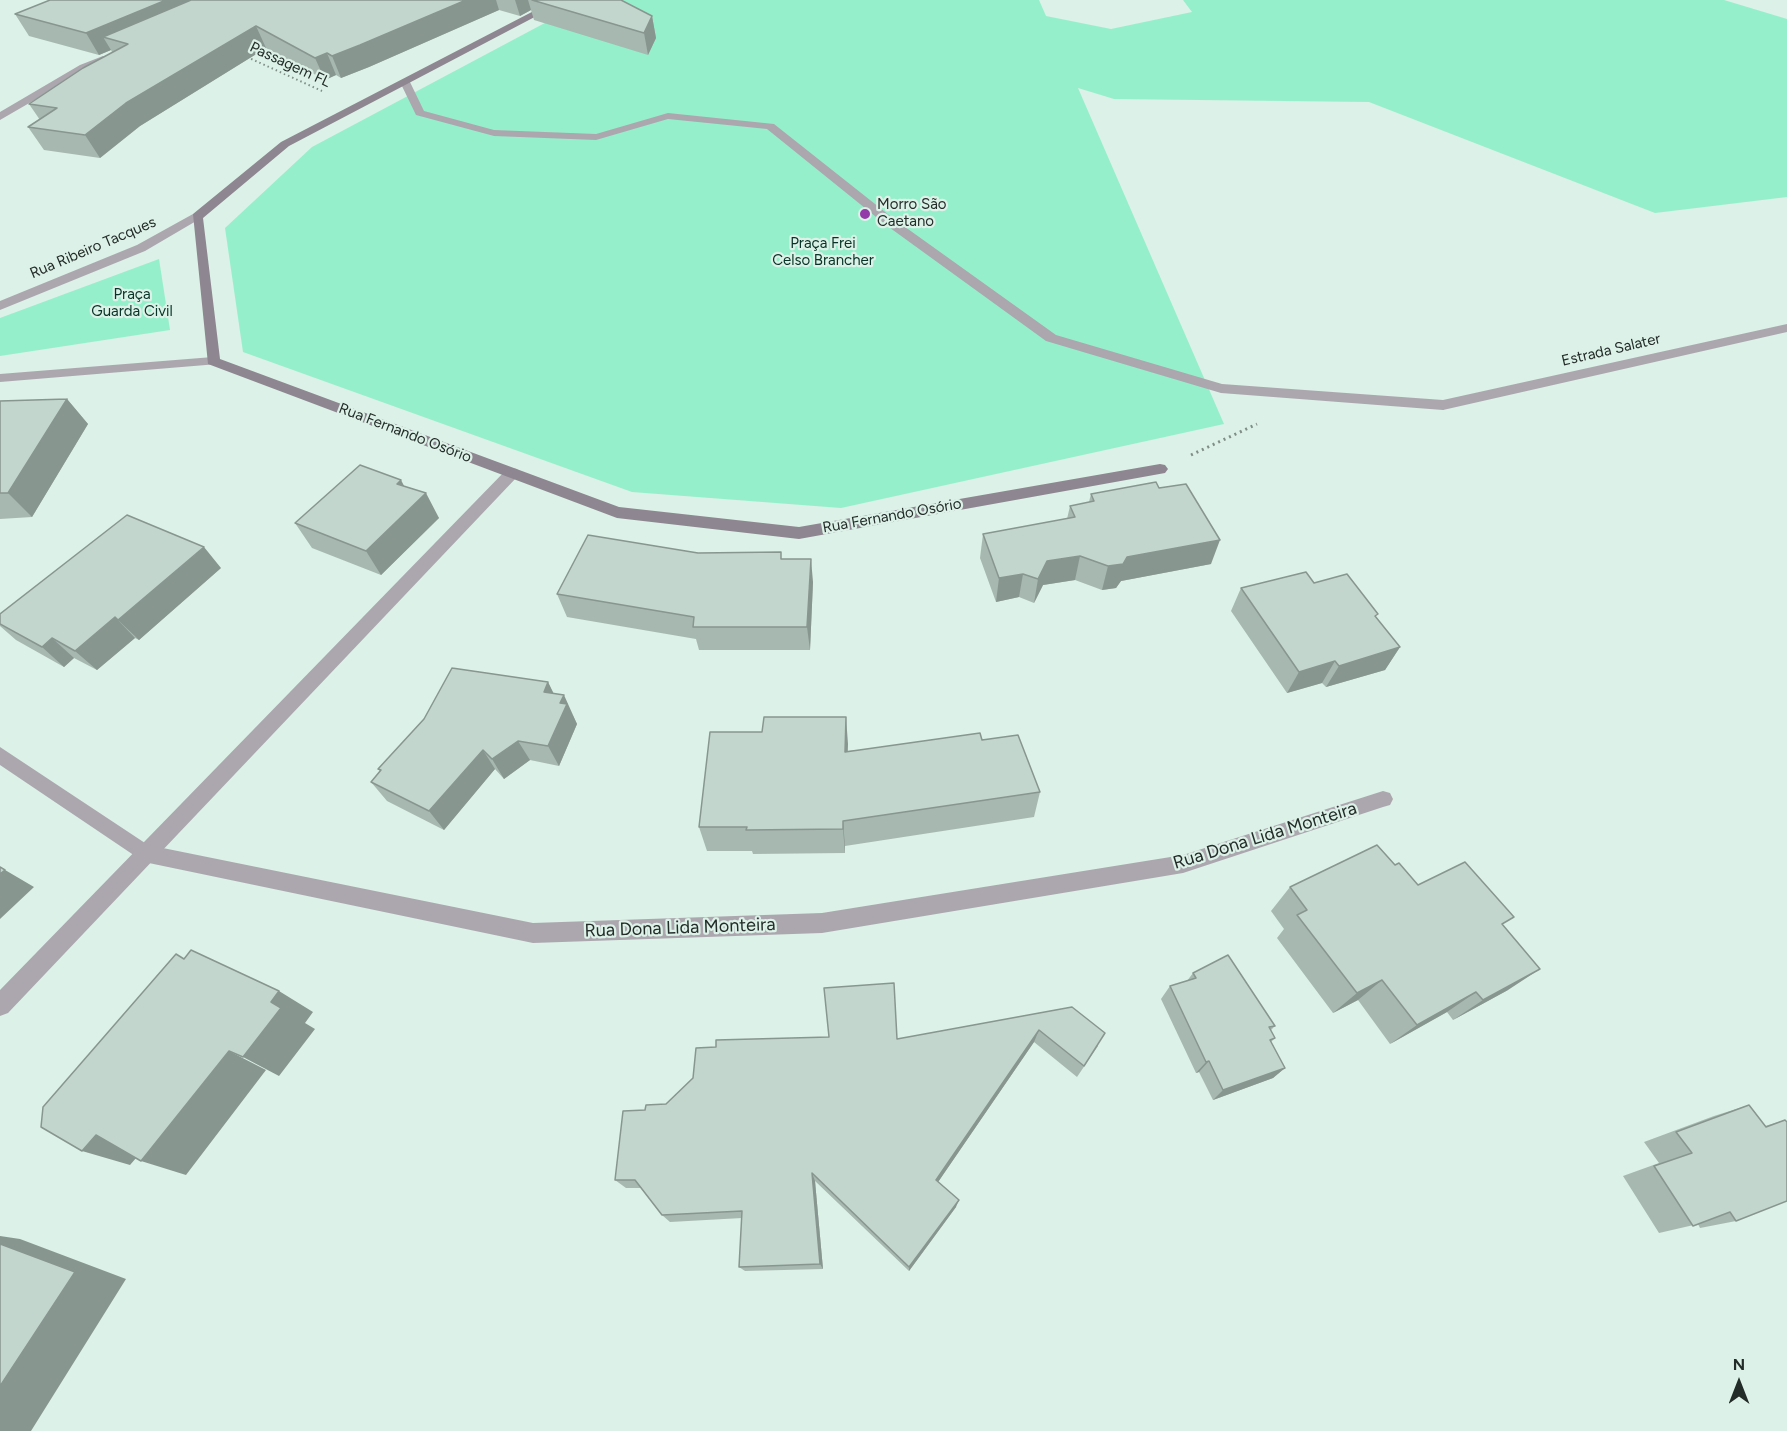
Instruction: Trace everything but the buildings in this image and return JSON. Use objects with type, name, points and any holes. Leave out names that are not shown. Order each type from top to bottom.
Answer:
[{"type":"street","points":[[0,378],[213,361],[197,217],[285,144],[562,0]]},
{"type":"street","points":[[0,117],[84,67],[117,54]]},
{"type":"street","name":"Estrada Salater","points":[[405,82],[420,114],[494,133],[596,137],[668,116],[770,126],[890,222],[1051,338],[1221,388],[1443,405],[1787,328]]},
{"type":"street","name":"Rua Ribeiro Tacques","points":[[0,306],[141,248],[197,217]]},
{"type":"street","name":"Rua Fernando Osório","points":[[213,361],[617,512],[799,533],[1160,469]]},
{"type":"street","points":[[0,1005],[512,473]]},
{"type":"street","name":"Rua Dona Lida Monteira","points":[[0,755],[144,853],[533,933],[822,923],[1183,864],[1383,799]]},
{"type":"path","name":"Passagem FL","points":[[243,55],[357,107]]},
{"type":"green space","name":"Praça Frei Celso Brancher","points":[[588,0],[1039,0],[1046,16],[1111,29],[1192,12],[1183,0],[1724,0],[1787,19],[1787,197],[1655,213],[1369,102],[1114,99],[1078,88],[1224,424],[841,508],[632,492],[243,352],[225,228],[312,147]]},
{"type":"green space","name":"Praça Guarda Civil","points":[[159,259],[170,330],[0,356],[0,318]]},
{"type":"place","name":"Morro São Caetano","points":[[865,214]]}]
